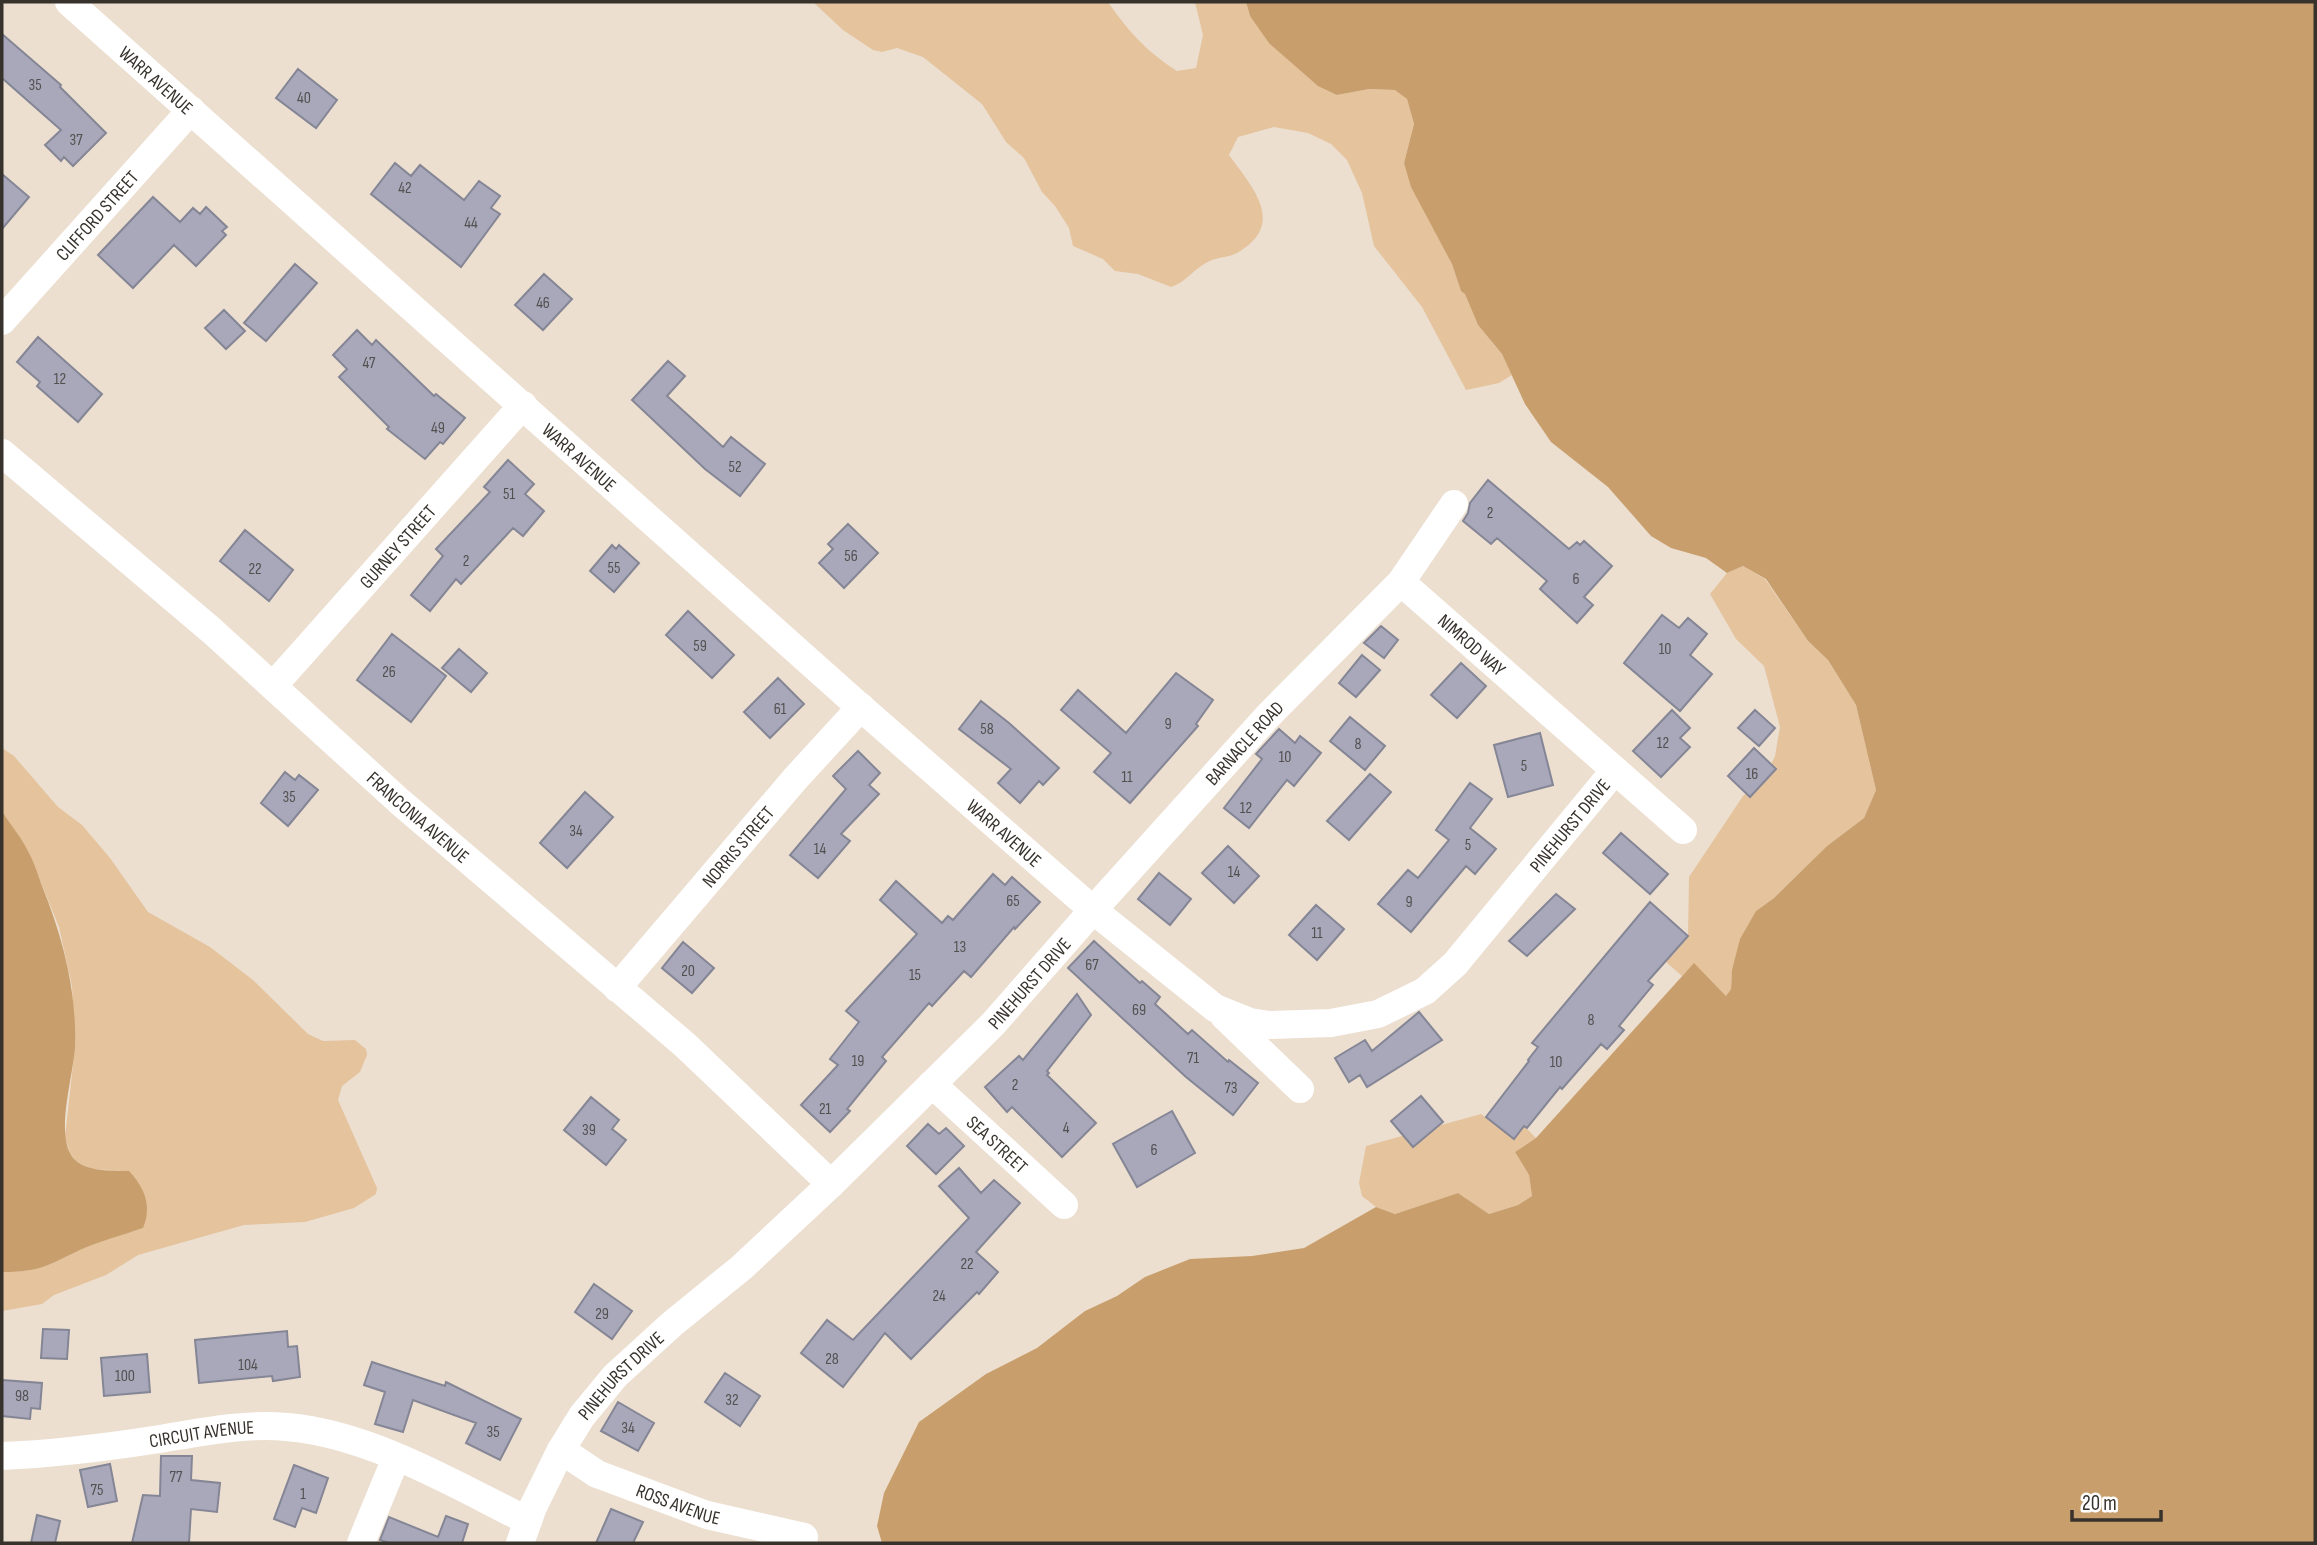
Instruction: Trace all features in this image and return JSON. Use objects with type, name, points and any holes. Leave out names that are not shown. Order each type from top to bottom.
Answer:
[{"type":"street","name":"WARR AVENUE","points":[[69,2],[1093,910]]},
{"type":"street","name":"CLIFFORD STREET","points":[[2,321],[191,110]]},
{"type":"street","name":"GURNEY STREET","points":[[273,686],[523,405]]},
{"type":"street","name":"FRANCONIA AVENUE","points":[[2,453],[211,630],[399,801],[685,1045],[831,1184]]},
{"type":"street","points":[[1401,582],[1454,503]]},
{"type":"street","name":"NIMROD WAY","points":[[1401,582],[1683,830]]},
{"type":"street","name":"BARNACLE ROAD","points":[[1093,910],[1267,717],[1401,582]]},
{"type":"street","name":"NORRIS STREET","points":[[617,988],[787,788],[861,707]]},
{"type":"street","name":"PINEHURST DRIVE","points":[[524,1532],[561,1450],[592,1403],[633,1358],[741,1268],[831,1184],[993,1024],[1093,910],[1215,1008],[1250,1022],[1269,1025],[1331,1023],[1378,1014],[1425,991],[1455,964],[1615,770]]},
{"type":"street","points":[[1215,1008],[1300,1089]]},
{"type":"street","name":"SEA STREET","points":[[932,1084],[1064,1205]]},
{"type":"street","name":"CIRCUIT AVENUE","points":[[2,1456],[77,1450],[215,1430],[273,1426],[327,1433],[396,1458],[524,1532]]},
{"type":"street","name":"ROSS AVENUE","points":[[561,1450],[597,1474],[706,1515],[804,1536]]},
{"type":"street","points":[[360,1543],[396,1458]]},
{"type":"shaded area","points":[[813,2],[1108,2],[1139,40],[1177,71],[1196,68],[1203,35],[1195,2],[1246,2],[1250,16],[1337,95],[1369,89],[1396,90],[1407,99],[1414,124],[1404,163],[1478,325],[1502,354],[1512,375],[1499,383],[1466,390],[1422,307],[1374,246],[1362,193],[1347,160],[1331,144],[1308,133],[1274,127],[1238,137],[1229,155],[1261,206],[1263,218],[1260,230],[1252,242],[1237,253],[1210,261],[1171,287],[1138,274],[1115,271],[1103,259],[1073,246],[1069,228],[1055,206],[1042,192],[1024,158],[1006,142],[982,104],[923,57],[897,48],[882,52],[873,50],[843,30]]},
{"type":"shaded area","points":[[1246,2],[2315,2],[2315,1543],[882,1543],[877,1526],[884,1493],[919,1422],[986,1374],[1037,1348],[1085,1311],[1117,1296],[1145,1277],[1190,1259],[1252,1256],[1304,1248],[1376,1207],[1395,1214],[1458,1193],[1489,1214],[1518,1205],[1532,1196],[1529,1175],[1515,1152],[1536,1138],[1694,963],[1726,996],[1731,989],[1732,970],[1740,939],[1756,911],[1774,898],[1827,846],[1864,818],[1876,790],[1856,705],[1828,660],[1808,641],[1766,579],[1743,566],[1727,573],[1706,558],[1671,548],[1651,536],[1608,487],[1551,442],[1525,404],[1502,354],[1478,325],[1465,294],[1461,291],[1452,264],[1411,187],[1404,163],[1414,124],[1407,99],[1395,90],[1369,89],[1337,95],[1318,86],[1269,43],[1250,16]]},
{"type":"shaded area","points":[[1743,566],[1765,579],[1808,641],[1828,660],[1856,705],[1876,790],[1864,818],[1827,846],[1774,898],[1756,911],[1732,970],[1731,989],[1726,996],[1694,964],[1682,976],[1666,962],[1688,936],[1689,877],[1743,796],[1765,777],[1775,756],[1780,727],[1764,666],[1736,639],[1710,594],[1727,573]]},
{"type":"shaded area","points":[[2,748],[14,756],[58,807],[82,825],[110,858],[148,912],[210,947],[253,980],[308,1034],[323,1041],[355,1040],[366,1049],[367,1055],[360,1072],[342,1086],[338,1100],[377,1188],[376,1194],[354,1208],[305,1222],[244,1225],[138,1255],[106,1275],[54,1295],[42,1304],[2,1311],[2,1272],[43,1267],[88,1247],[143,1228],[129,1171],[91,1169],[76,1161],[70,1153],[65,1137],[75,1047],[72,986],[59,927],[28,851],[2,811]]},
{"type":"shaded area","points":[[2,811],[32,860],[56,925],[71,985],[75,1048],[65,1116],[66,1142],[70,1153],[81,1164],[105,1170],[129,1171],[143,1191],[147,1212],[143,1228],[88,1247],[43,1267],[2,1272]]},
{"type":"shaded area","points":[[1481,1114],[1513,1138],[1524,1126],[1536,1138],[1515,1152],[1529,1175],[1532,1196],[1518,1205],[1489,1214],[1458,1193],[1395,1214],[1376,1207],[1362,1196],[1359,1183],[1366,1146]]},
{"type":"building","points":[[2,34],[61,85],[106,133],[73,166],[64,157],[61,161],[45,145],[61,130],[2,78]]},
{"type":"building","points":[[298,69],[337,100],[316,128],[276,98]]},
{"type":"building","points":[[395,163],[411,176],[420,165],[464,200],[479,181],[500,196],[491,208],[500,214],[461,267],[371,194]]},
{"type":"building","points":[[2,174],[29,197],[2,229]]},
{"type":"building","points":[[153,197],[180,222],[193,208],[200,214],[206,207],[227,227],[222,231],[226,235],[196,266],[174,245],[133,288],[98,255]]},
{"type":"building","points":[[295,264],[317,283],[266,341],[244,323]]},
{"type":"building","points":[[544,274],[572,299],[543,330],[515,305]]},
{"type":"building","points":[[224,310],[245,331],[226,349],[205,328]]},
{"type":"building","points":[[357,330],[372,345],[376,340],[434,396],[436,394],[465,418],[443,444],[440,442],[425,459],[387,429],[389,427],[339,377],[347,369],[333,355]]},
{"type":"building","points":[[38,337],[102,394],[78,422],[37,386],[40,382],[17,362]]},
{"type":"building","points":[[668,361],[685,376],[667,396],[723,447],[731,437],[765,464],[740,496],[705,469],[632,400]]},
{"type":"building","points":[[508,460],[534,484],[525,494],[544,511],[523,536],[513,528],[461,584],[456,579],[430,611],[411,595],[443,556],[436,549],[490,492],[484,487]]},
{"type":"building","points":[[1488,480],[1569,549],[1577,542],[1580,545],[1584,541],[1612,566],[1584,597],[1593,605],[1577,623],[1540,589],[1547,581],[1497,538],[1491,544],[1463,521],[1470,503]]},
{"type":"building","points":[[848,524],[878,553],[844,588],[819,563],[833,549],[828,544]]},
{"type":"building","points":[[245,530],[293,570],[269,601],[220,561]]},
{"type":"building","points":[[612,545],[616,549],[619,545],[639,563],[614,592],[590,571]]},
{"type":"building","points":[[688,611],[734,655],[712,678],[666,635]]},
{"type":"building","points":[[1662,615],[1679,628],[1688,618],[1707,634],[1690,655],[1712,674],[1680,711],[1624,663]]},
{"type":"building","points":[[1381,626],[1398,640],[1384,658],[1364,643]]},
{"type":"building","points":[[392,634],[446,676],[411,722],[357,680]]},
{"type":"building","points":[[459,649],[487,673],[471,692],[442,668]]},
{"type":"building","points":[[1362,655],[1380,670],[1356,697],[1339,683]]},
{"type":"building","points":[[1461,663],[1486,686],[1457,718],[1431,695]]},
{"type":"building","points":[[1176,673],[1213,700],[1196,724],[1198,726],[1130,803],[1094,772],[1111,753],[1061,710],[1078,690],[1126,733]]},
{"type":"building","points":[[778,678],[804,704],[770,738],[744,712]]},
{"type":"building","points":[[981,701],[1059,768],[1043,785],[1039,781],[1020,803],[998,783],[1011,769],[959,729]]},
{"type":"building","points":[[1672,710],[1690,728],[1680,738],[1690,747],[1661,777],[1633,751]]},
{"type":"building","points":[[1755,710],[1775,728],[1759,746],[1738,728]]},
{"type":"building","points":[[1350,717],[1385,746],[1365,770],[1330,741]]},
{"type":"building","points":[[1279,729],[1295,743],[1300,736],[1321,753],[1294,786],[1287,780],[1249,828],[1224,808],[1262,759],[1256,754]]},
{"type":"building","points":[[1540,733],[1553,785],[1508,797],[1494,745]]},
{"type":"building","points":[[1754,748],[1776,769],[1750,797],[1728,776]]},
{"type":"building","points":[[858,751],[880,773],[869,785],[879,794],[841,834],[850,841],[818,878],[790,855],[846,789],[833,776]]},
{"type":"building","points":[[285,772],[295,780],[299,775],[318,790],[288,826],[261,803]]},
{"type":"building","points":[[1370,774],[1391,792],[1349,840],[1327,821]]},
{"type":"building","points":[[1470,783],[1492,799],[1470,828],[1496,849],[1475,874],[1466,866],[1411,932],[1378,904],[1408,870],[1418,878],[1449,840],[1436,830]]},
{"type":"building","points":[[585,792],[613,817],[567,868],[540,843]]},
{"type":"building","points":[[1621,833],[1668,874],[1650,894],[1603,853]]},
{"type":"building","points":[[1228,846],[1259,876],[1234,903],[1202,873]]},
{"type":"building","points":[[1159,873],[1191,899],[1170,925],[1138,899]]},
{"type":"building","points":[[993,874],[1005,885],[1012,877],[1040,902],[1015,929],[1014,927],[971,977],[964,971],[932,1006],[929,1003],[882,1057],[886,1061],[847,1109],[850,1111],[830,1132],[801,1105],[838,1065],[830,1059],[859,1022],[846,1011],[917,934],[880,900],[896,881],[942,923],[948,916],[953,920]]},
{"type":"building","points":[[1556,894],[1575,909],[1527,956],[1509,941]]},
{"type":"building","points":[[1650,902],[1688,936],[1648,981],[1653,985],[1619,1026],[1624,1030],[1607,1049],[1601,1044],[1562,1089],[1560,1087],[1527,1128],[1524,1126],[1514,1139],[1486,1117],[1538,1047],[1532,1043]]},
{"type":"building","points":[[1316,905],[1344,929],[1317,960],[1289,935]]},
{"type":"building","points":[[1094,941],[1140,983],[1142,981],[1160,997],[1155,1004],[1188,1034],[1192,1030],[1228,1062],[1229,1060],[1258,1083],[1233,1115],[1186,1077],[1068,968]]},
{"type":"building","points":[[683,942],[714,968],[692,993],[662,968]]},
{"type":"building","points":[[1077,994],[1091,1015],[1047,1071],[1047,1075],[1096,1123],[1062,1157],[1012,1107],[1007,1112],[985,1087],[1019,1056],[1023,1060]]},
{"type":"building","points":[[1419,1012],[1442,1040],[1367,1087],[1360,1075],[1349,1082],[1335,1058],[1365,1040],[1372,1051]]},
{"type":"building","points":[[1421,1096],[1443,1122],[1413,1147],[1391,1121]]},
{"type":"building","points":[[591,1097],[619,1120],[612,1129],[626,1140],[606,1165],[564,1130]]},
{"type":"building","points":[[1172,1111],[1195,1153],[1137,1187],[1113,1144]]},
{"type":"building","points":[[928,1124],[939,1134],[946,1128],[964,1146],[936,1174],[907,1146]]},
{"type":"building","points":[[959,1168],[981,1193],[994,1180],[1020,1203],[976,1252],[998,1272],[979,1294],[977,1292],[911,1359],[885,1333],[843,1387],[801,1353],[827,1320],[853,1340],[969,1218],[939,1186]]},
{"type":"building","points":[[594,1284],[632,1311],[612,1339],[575,1312]]},
{"type":"building","points":[[43,1329],[69,1330],[67,1359],[41,1358]]},
{"type":"building","points":[[287,1331],[288,1347],[297,1346],[300,1377],[273,1381],[272,1376],[199,1383],[195,1340]]},
{"type":"building","points":[[147,1354],[150,1392],[104,1396],[101,1358]]},
{"type":"building","points":[[372,1362],[445,1386],[446,1382],[521,1419],[500,1460],[466,1443],[476,1423],[413,1400],[403,1432],[375,1424],[385,1392],[364,1385]]},
{"type":"building","points":[[725,1373],[760,1396],[740,1426],[705,1402]]},
{"type":"building","points":[[2,1380],[42,1383],[40,1409],[31,1408],[30,1419],[2,1416]]},
{"type":"building","points":[[618,1402],[654,1423],[638,1451],[601,1431]]},
{"type":"building","points":[[161,1456],[192,1456],[191,1480],[220,1483],[217,1512],[191,1509],[189,1543],[132,1543],[143,1495],[160,1496]]},
{"type":"building","points":[[110,1464],[117,1501],[88,1507],[80,1470]]},
{"type":"building","points":[[294,1465],[328,1478],[316,1513],[302,1508],[295,1527],[274,1519]]},
{"type":"building","points":[[611,1509],[643,1522],[633,1543],[596,1543]]},
{"type":"building","points":[[37,1515],[60,1521],[55,1543],[31,1543]]},
{"type":"building","points":[[446,1516],[468,1524],[462,1543],[389,1543],[380,1540],[389,1517],[438,1537]]}]
